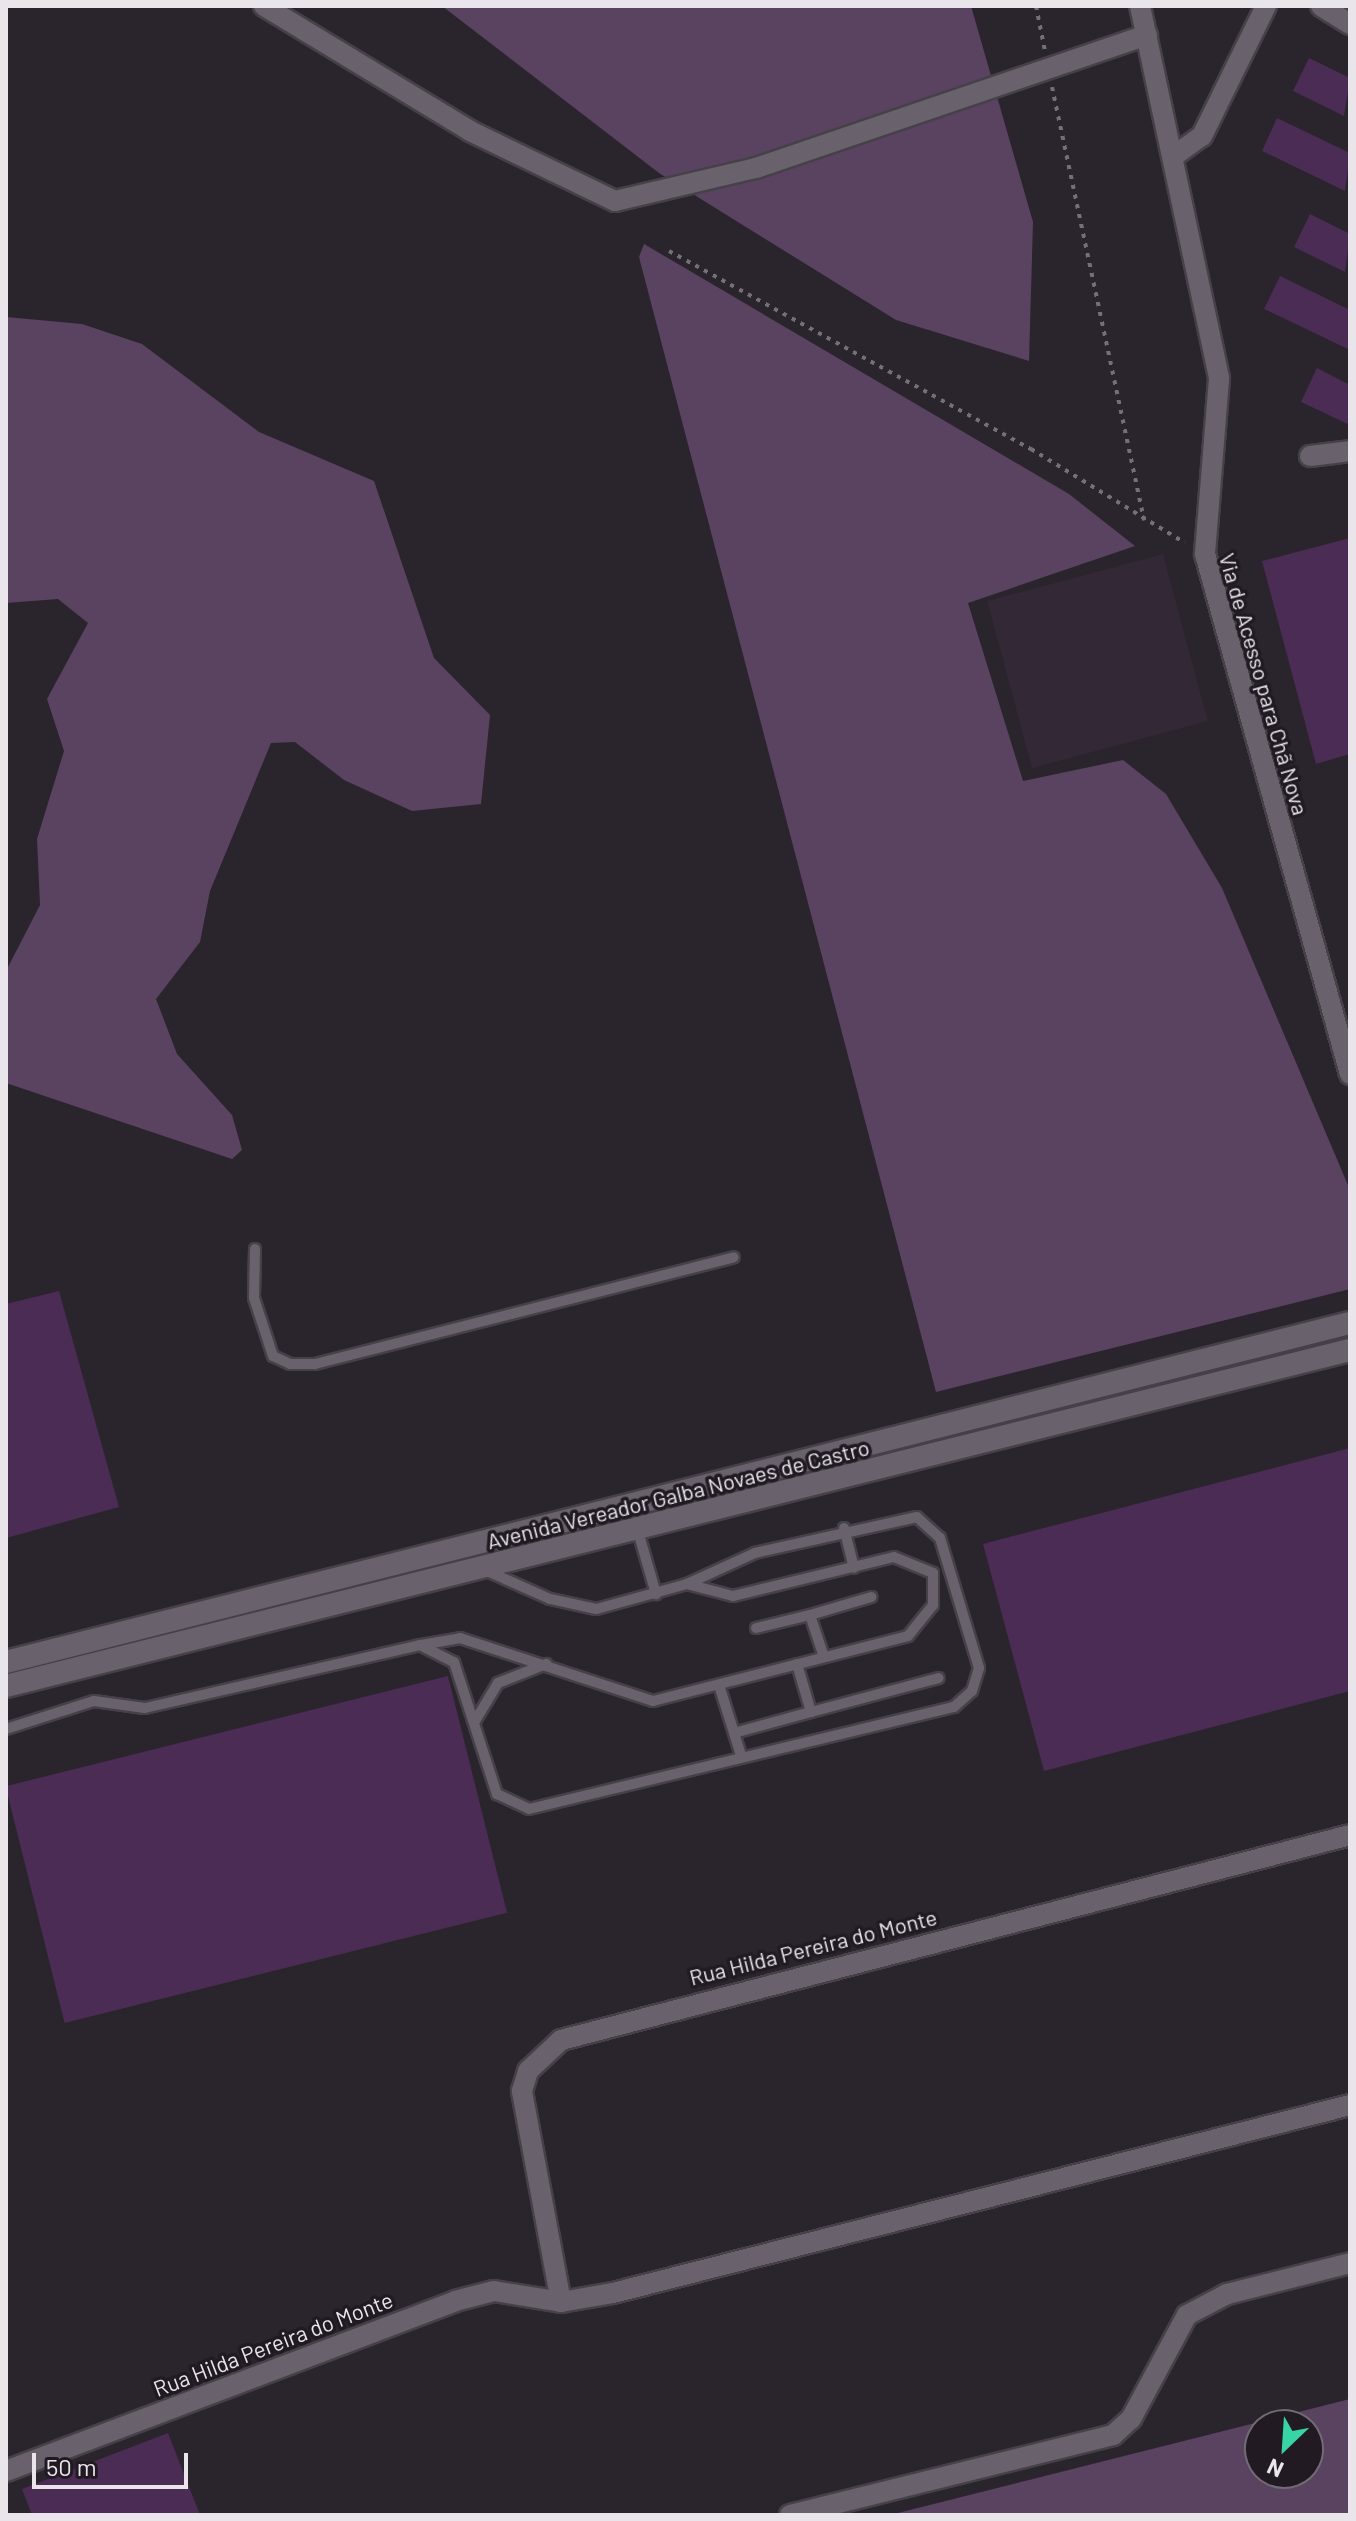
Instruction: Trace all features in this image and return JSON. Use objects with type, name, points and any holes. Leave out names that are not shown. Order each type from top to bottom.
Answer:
[{"type":"street","points":[[264,6],[549,175],[615,201],[756,168],[1147,35]]},
{"type":"street","points":[[1140,6],[1219,379],[1205,554]]},
{"type":"street","points":[[1174,156],[1202,136],[1266,6]]},
{"type":"street","points":[[1321,6],[1350,24]]},
{"type":"street","points":[[1310,456],[1350,451]]},
{"type":"street","name":"Via de Acesso para Chã Nova","points":[[1205,554],[1350,1074]]},
{"type":"street","name":"Avenida Vereador Galba Novaes de Castro","points":[[6,1662],[631,1507],[1350,1323]]},
{"type":"street","name":"Avenida Vereador Galba Novaes de Castro","points":[[6,1686],[637,1531],[1350,1350]]},
{"type":"street","name":"Rua Hilda Pereira do Monte","points":[[561,2302],[522,2091],[528,2071],[561,2040],[1350,1835]]},
{"type":"street","name":"Rua Hilda Pereira do Monte","points":[[6,2471],[455,2301],[494,2291],[561,2302],[1350,2105]]},
{"type":"street","points":[[790,2515],[1113,2435],[1131,2419],[1187,2315],[1227,2294],[1350,2263]]},
{"type":"lane","points":[[255,1249],[254,1298],[273,1356],[290,1364],[315,1364],[734,1257]]},
{"type":"lane","points":[[631,1507],[656,1594]]},
{"type":"lane","points":[[420,1645],[454,1662],[497,1794],[529,1809],[741,1755],[954,1707],[972,1691],[979,1668],[929,1523],[917,1517],[844,1528],[755,1553],[687,1584],[596,1609],[550,1599],[483,1569]]},
{"type":"lane","points":[[844,1528],[854,1568]]},
{"type":"lane","points":[[6,1729],[94,1701],[145,1708],[460,1638],[653,1701],[908,1636],[933,1605],[933,1573],[917,1561],[894,1557],[733,1596],[687,1584]]},
{"type":"lane","points":[[756,1628],[871,1597]]},
{"type":"lane","points":[[810,1615],[824,1657]]},
{"type":"lane","points":[[475,1721],[498,1683],[546,1664]]},
{"type":"lane","points":[[797,1664],[811,1712]]},
{"type":"lane","points":[[734,1733],[939,1678]]},
{"type":"lane","points":[[719,1685],[741,1755]]},
{"type":"path","points":[[1036,6],[1145,522]]},
{"type":"path","name":"Via de Acesso para Chã Nova","points":[[669,251],[1031,449],[1145,522],[1205,554]]},
{"type":"shaded area","points":[[442,6],[971,6],[1033,222],[1029,361],[896,320],[659,173]]},
{"type":"shaded area","points":[[644,244],[1069,494],[1135,546],[968,603],[1023,781],[1123,760],[1166,794],[1222,888],[1350,1190],[1350,1289],[936,1392],[639,257]]},
{"type":"shaded area","points":[[6,317],[82,324],[142,344],[259,432],[374,481],[434,658],[490,715],[481,804],[412,811],[344,780],[295,742],[271,743],[210,891],[200,942],[156,999],[177,1054],[232,1115],[242,1150],[232,1159],[6,1083],[6,971],[40,905],[37,839],[64,751],[47,699],[88,623],[58,599],[6,603]]},
{"type":"shaded area","points":[[1163,554],[1208,721],[1032,768],[987,601]]},
{"type":"shaded area","points":[[1350,2399],[1350,2515],[890,2515],[1244,2426],[1244,2489],[1324,2489],[1324,2409],[1310,2409]]},
{"type":"building","points":[[1309,58],[1350,78],[1344,116],[1293,91]]},
{"type":"building","points":[[1277,118],[1350,153],[1345,191],[1262,151]]},
{"type":"building","points":[[1310,214],[1350,234],[1345,272],[1294,247]]},
{"type":"building","points":[[1280,276],[1350,310],[1350,350],[1264,309]]},
{"type":"building","points":[[1317,368],[1350,385],[1350,425],[1301,402]]},
{"type":"building","points":[[1350,538],[1350,754],[1316,764],[1262,561]]},
{"type":"building","points":[[59,1291],[119,1507],[6,1538],[6,1304]]},
{"type":"building","points":[[1350,1448],[1350,1691],[1044,1771],[983,1544]]},
{"type":"building","points":[[448,1676],[507,1913],[65,2023],[6,1786]]},
{"type":"building","points":[[168,2433],[200,2515],[32,2515],[22,2489]]}]
